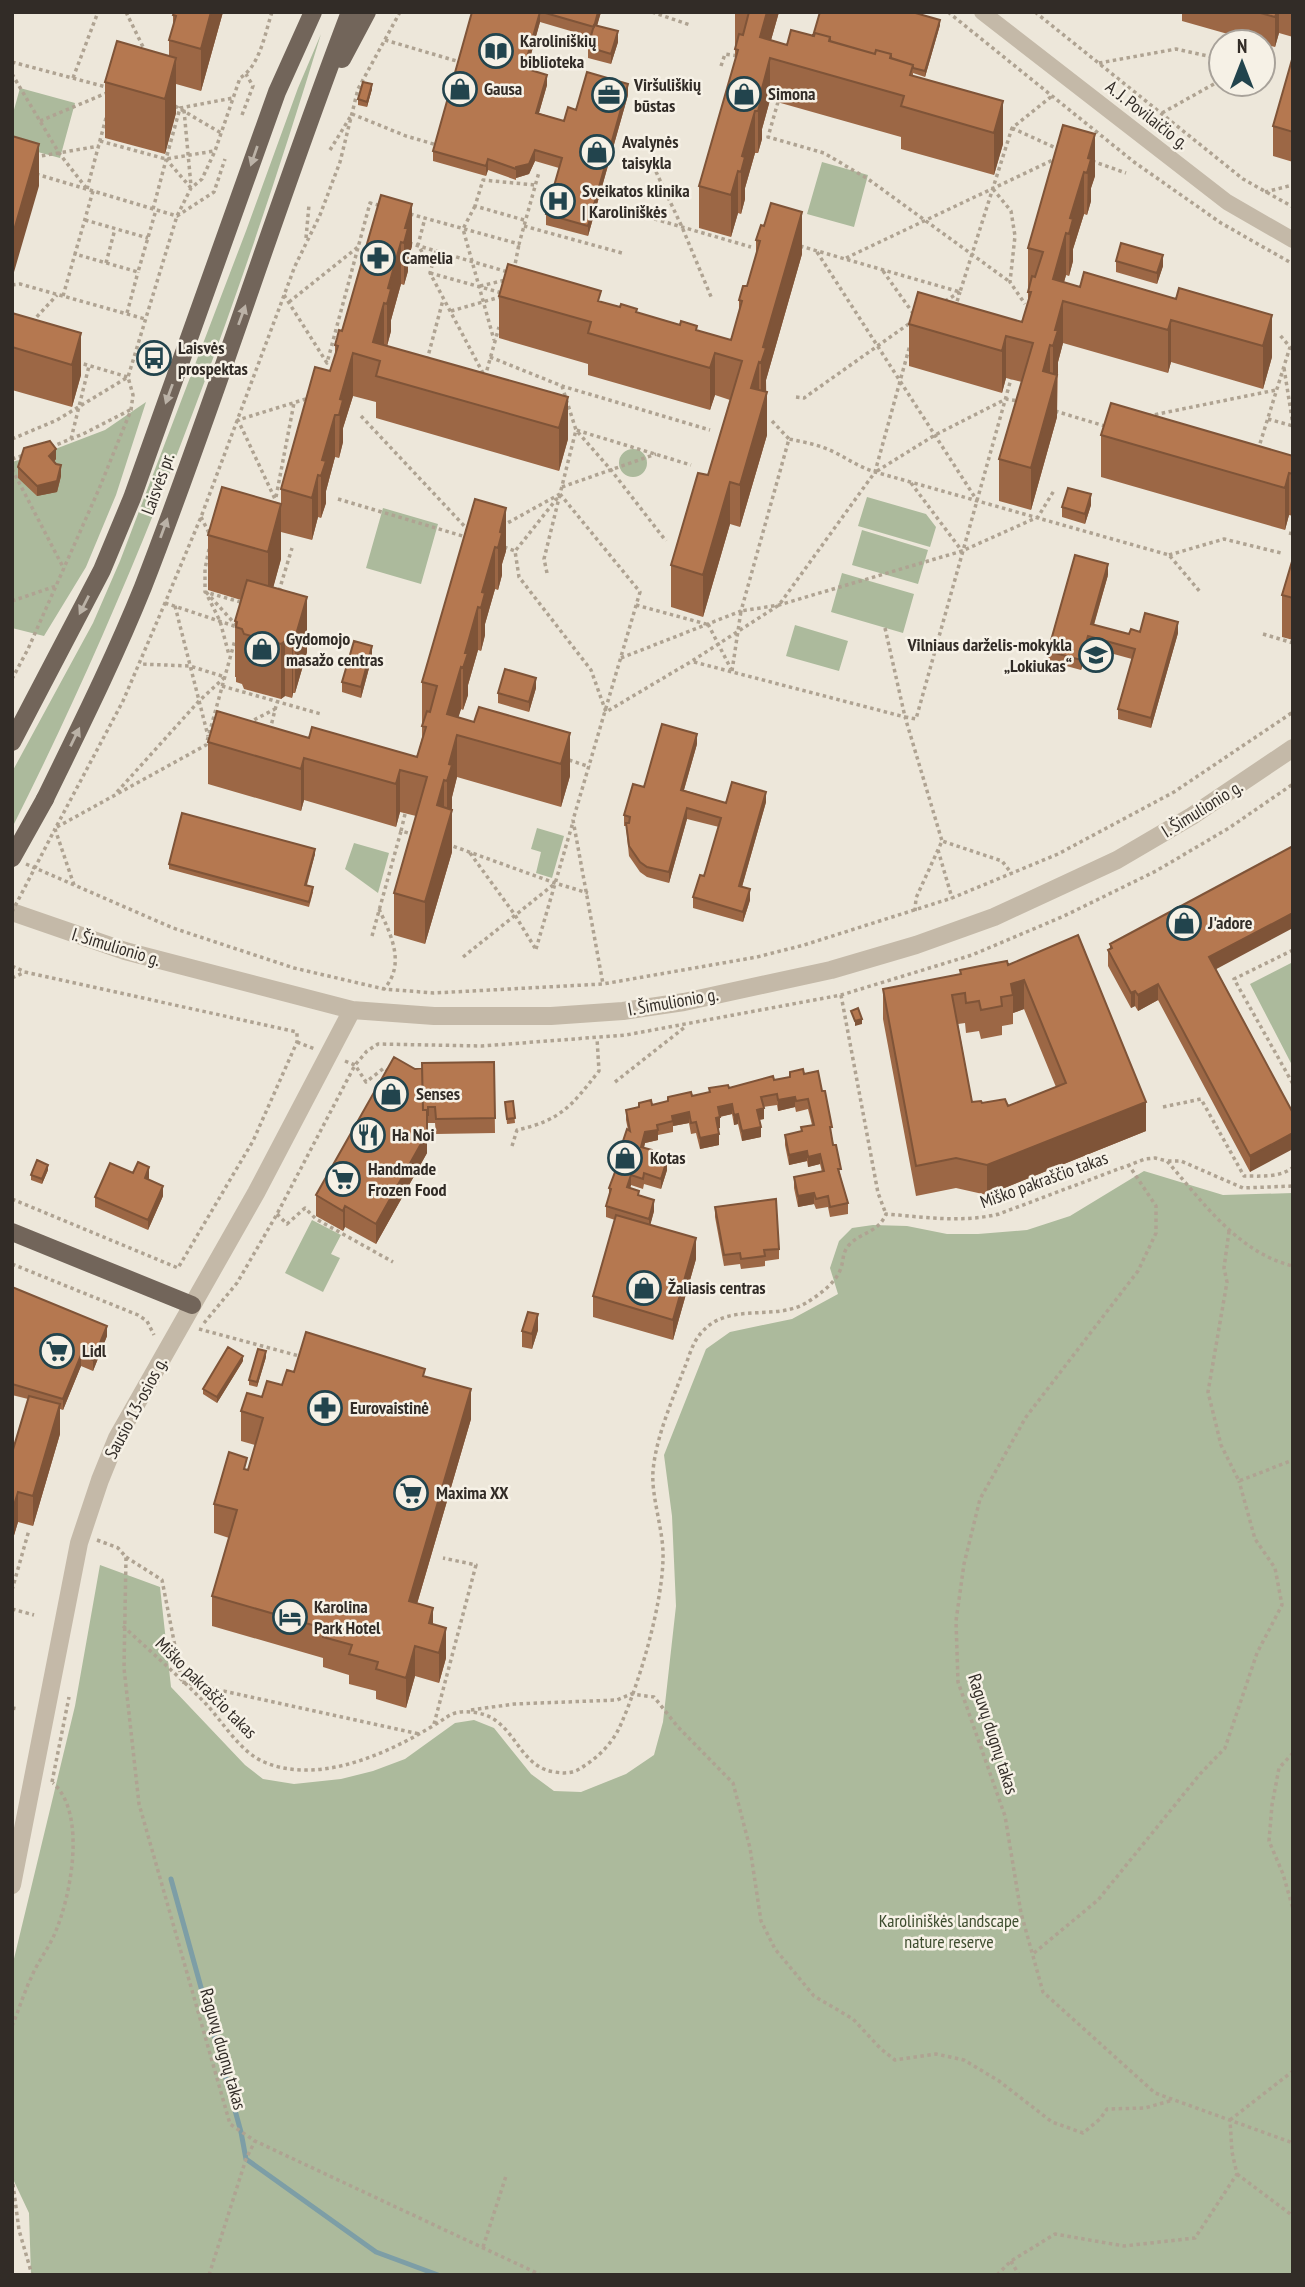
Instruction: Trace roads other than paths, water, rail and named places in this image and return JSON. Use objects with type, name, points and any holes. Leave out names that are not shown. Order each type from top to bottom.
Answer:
[{"type":"main road","points":[[277,92],[301,12]]},
{"type":"main road","name":"Laisvės pr.","points":[[12,742],[102,570],[132,498],[277,92],[313,12]]},
{"type":"main road","name":"Laisvės pr.","points":[[18,861],[143,587],[350,12]]},
{"type":"main road","name":"Laisvės pr.","points":[[313,110],[367,12]]},
{"type":"main road","points":[[12,1232],[192,1305]]},
{"type":"street","name":"A. J. Povilaičio g.","points":[[982,12],[1227,202],[1293,240]]},
{"type":"street","name":"I. Šimulionio g.","points":[[12,912],[125,951],[352,1010],[434,1016],[551,1016],[623,1011],[684,1002],[831,970],[994,917],[1117,860],[1192,816],[1293,748]]},
{"type":"street","name":"Sausio 13-osios g.","points":[[12,1885],[69,1590],[87,1516],[117,1438],[256,1194],[352,1010]]},
{"type":"waterway","points":[[171,1879],[241,2132],[246,2159],[376,2252],[438,2275]]},
{"type":"place","name":"Karoliniškių biblioteka","points":[[496,51]]},
{"type":"place","name":"Gausa","points":[[460,89]]},
{"type":"place","name":"Simona","points":[[744,94]]},
{"type":"place","name":"Viršuliškių būstas","points":[[609,95]]},
{"type":"place","name":"Avalynės taisykla","points":[[597,152]]},
{"type":"place","name":"Sveikatos klinika | Karoliniškės","points":[[558,201]]},
{"type":"place","name":"Camelia","points":[[378,258]]},
{"type":"place","name":"Laisvės prospektas","points":[[154,358]]},
{"type":"place","name":"Gydomojo masažo centras","points":[[262,649]]},
{"type":"place","name":"Vilniaus darželis-mokykla „Lokiukas“","points":[[1096,655]]},
{"type":"place","name":"J'adore","points":[[1184,923]]},
{"type":"place","name":"Senses","points":[[391,1094]]},
{"type":"place","name":"Ha Noi","points":[[368,1135]]},
{"type":"place","name":"Kotas","points":[[625,1158]]},
{"type":"place","name":"Handmade Frozen Food","points":[[343,1179]]},
{"type":"place","name":"Žaliasis centras","points":[[644,1288]]},
{"type":"place","name":"Lidl","points":[[57,1351]]},
{"type":"place","name":"Eurovaistinė","points":[[325,1408]]},
{"type":"place","name":"Maxima XX","points":[[411,1493]]},
{"type":"place","name":"Karolina Park Hotel","points":[[290,1617]]},
{"type":"park label","name":"Karoliniškės landscape nature reserve","points":[[949,1931]]}]
